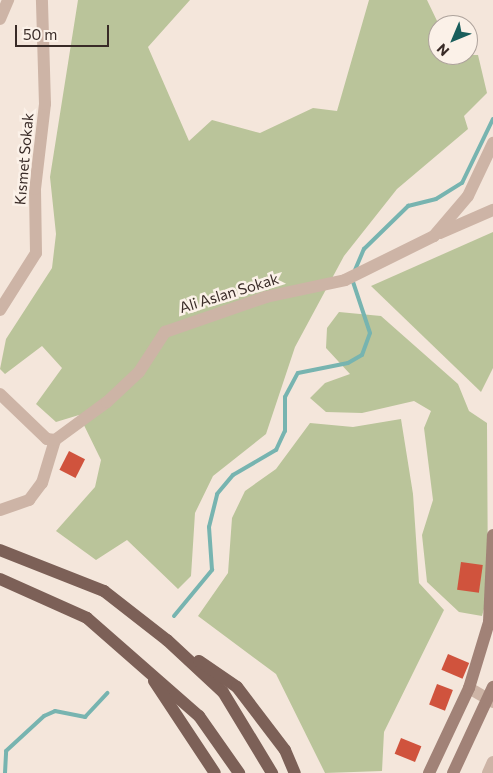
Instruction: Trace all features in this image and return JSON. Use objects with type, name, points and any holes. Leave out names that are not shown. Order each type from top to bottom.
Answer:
[{"type":"main road","points":[[429,773],[469,688],[489,622],[493,535]]},
{"type":"main road","points":[[0,550],[104,591],[167,640],[237,687],[285,750],[295,773]]},
{"type":"main road","points":[[0,580],[88,618],[139,661],[199,716],[239,773]]},
{"type":"main road","points":[[167,640],[223,692],[272,773]]},
{"type":"main road","points":[[139,661],[214,773]]},
{"type":"main road","points":[[453,773],[491,701],[493,687]]},
{"type":"street","points":[[0,19],[8,0]]},
{"type":"street","name":"Kısmet Sokak","points":[[0,310],[36,253],[35,189],[45,104],[42,0]]},
{"type":"street","name":"Ali Aslan Sokak","points":[[54,440],[107,402],[139,372],[165,332],[177,325],[266,297],[346,280],[434,236],[468,196],[493,143]]},
{"type":"street","points":[[434,236],[493,210]]},
{"type":"street","points":[[0,394],[47,439],[54,440],[42,483],[29,500],[0,510]]},
{"type":"street","points":[[469,688],[491,701]]},
{"type":"street","points":[[488,773],[493,762]]},
{"type":"green space","points":[[78,0],[190,0],[148,47],[189,141],[212,120],[260,133],[313,108],[337,111],[369,0],[427,0],[434,15],[428,15],[428,65],[478,65],[478,55],[487,93],[464,116],[468,129],[397,189],[344,256],[295,347],[266,434],[213,476],[195,513],[191,576],[178,589],[127,540],[96,560],[56,531],[95,487],[101,460],[79,415],[56,422],[36,404],[62,368],[42,346],[5,374],[0,369],[6,339],[52,268],[56,234],[50,177]]},
{"type":"green space","points":[[493,232],[493,368],[481,392],[371,286]]},
{"type":"green space","points":[[339,312],[381,316],[458,384],[469,411],[487,423],[488,594],[482,616],[459,612],[427,582],[422,535],[433,500],[424,428],[431,411],[414,401],[362,413],[326,412],[310,398],[325,383],[350,374],[326,348],[327,328]]},
{"type":"green space","points":[[401,419],[413,494],[419,583],[444,610],[384,732],[382,771],[325,773],[276,674],[198,616],[228,573],[232,518],[245,491],[276,469],[310,423],[353,427]]},
{"type":"building","points":[[69,451],[85,459],[76,478],[59,470]]},
{"type":"building","points":[[461,562],[483,565],[479,593],[457,590]]},
{"type":"building","points":[[448,654],[469,663],[463,679],[441,670]]},
{"type":"building","points":[[437,684],[453,690],[445,711],[429,705]]},
{"type":"building","points":[[401,738],[421,746],[415,762],[395,754]]},
{"type":"waterway","points":[[355,270],[364,249],[408,206],[436,199],[462,183],[493,119]]},
{"type":"waterway","points":[[174,616],[212,570],[209,527],[217,494],[233,475],[276,450],[285,431],[285,397],[298,373],[348,363],[362,355],[370,333],[352,279]]},
{"type":"waterway","points":[[5,773],[6,751],[44,716],[55,711],[85,717],[107,693]]}]
